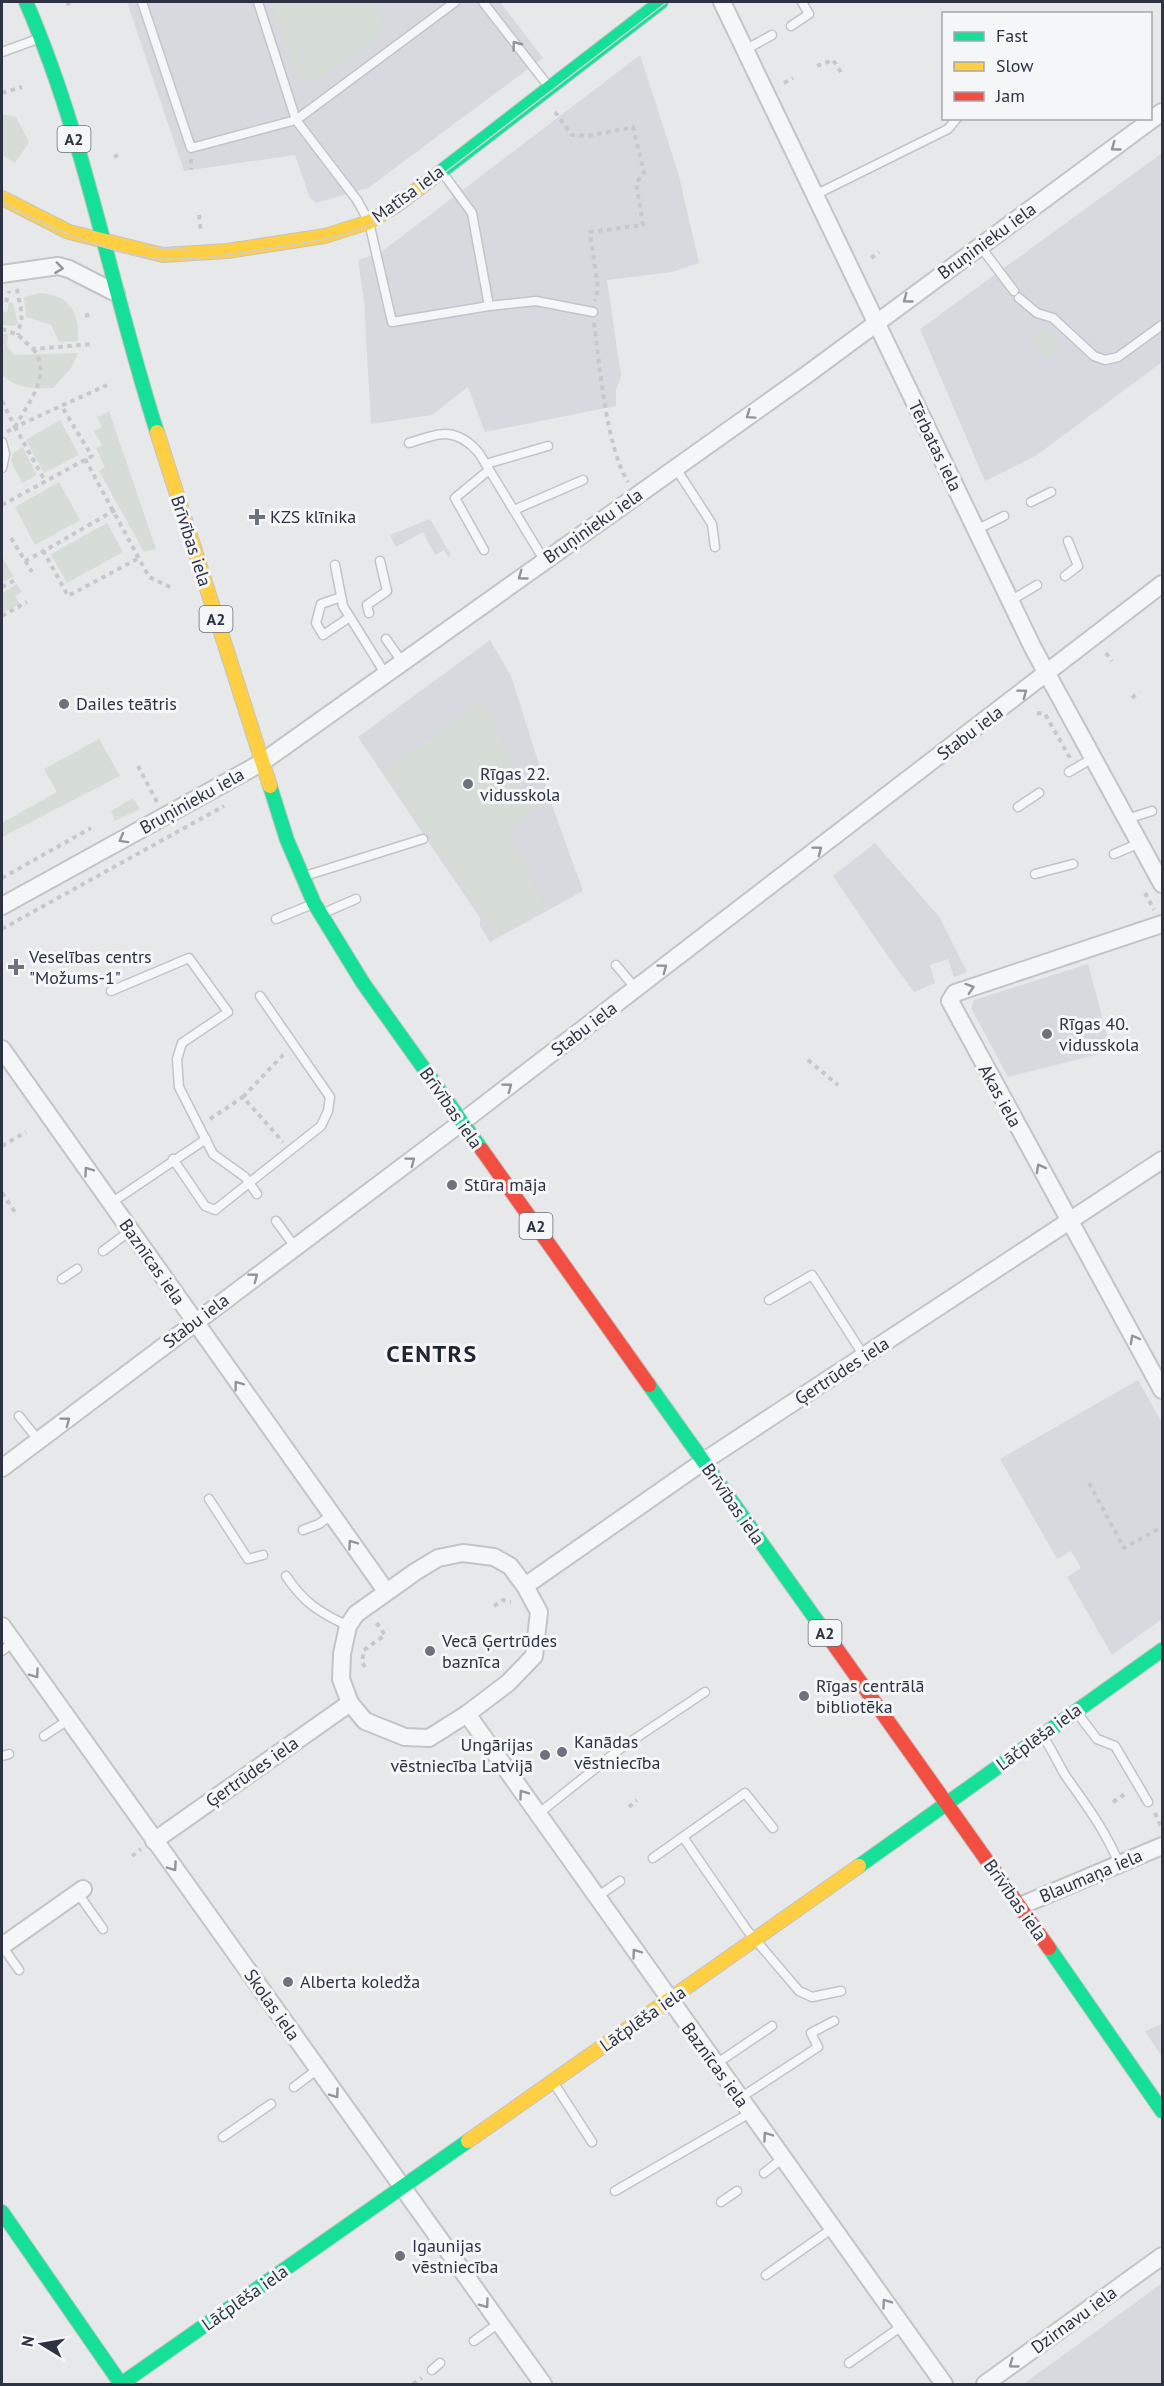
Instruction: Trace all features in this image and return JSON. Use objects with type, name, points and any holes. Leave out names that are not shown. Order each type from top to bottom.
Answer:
[{"type":"main road","name":"Brīvības iela","points":[[26,2],[41,37],[105,242],[116,293],[154,426],[261,763],[302,877],[317,909],[363,983],[1020,1906],[1162,2111]]},
{"type":"main road","name":"Matīsa iela","points":[[2,198],[55,226],[153,254],[202,253],[325,236],[369,222],[441,171],[661,2]]},
{"type":"main road","name":"Lāčplēša iela","points":[[121,2384],[670,2000],[1162,1650]]},
{"type":"main road","points":[[2,2212],[121,2384]]},
{"type":"street","name":"Tērbatas iela","points":[[722,2],[975,531],[1047,675],[1162,884]]},
{"type":"street","name":"Bruņinieku iela","points":[[2,906],[261,763],[637,495],[1151,120]]},
{"type":"street","points":[[5,282],[58,266],[69,268],[116,293]]},
{"type":"street","name":"Stabu iela","points":[[2,1468],[462,1122],[1047,675],[1162,584]]},
{"type":"street","name":"Akas iela","points":[[1162,924],[955,993],[950,1001],[1162,1390]]},
{"type":"street","name":"Baznīcas iela","points":[[2,1049],[386,1591]]},
{"type":"street","name":"Ģertrūdes iela","points":[[525,1586],[704,1461],[1159,1165]]},
{"type":"street","points":[[463,1553],[494,1557],[510,1566],[525,1586],[539,1612],[534,1656],[508,1683],[467,1714],[429,1738],[405,1737],[365,1721],[350,1703],[341,1679],[342,1654],[348,1626],[356,1614],[386,1591],[438,1558],[463,1553]]},
{"type":"street","name":"Skolas iela","points":[[2,1626],[7,1647],[68,1720],[543,2385]]},
{"type":"street","name":"Ģertrūdes iela","points":[[154,1840],[350,1703]]},
{"type":"street","name":"Baznīcas iela","points":[[467,1714],[944,2385]]},
{"type":"street","name":"Blaumaņa iela","points":[[1020,1906],[1162,1846]]},
{"type":"street","points":[[2,1946],[80,1890]]},
{"type":"street","name":"Dzirnavu iela","points":[[985,2385],[1162,2256]]},
{"type":"lane","points":[[142,2],[191,148],[296,120],[455,2]]},
{"type":"lane","points":[[258,2],[296,120],[357,200],[369,222],[392,322],[489,306],[536,301],[593,312]]},
{"type":"lane","points":[[483,2],[549,87]]},
{"type":"lane","points":[[791,26],[809,14],[802,2]]},
{"type":"lane","points":[[745,50],[772,35]]},
{"type":"lane","points":[[2,52],[41,37]]},
{"type":"lane","points":[[815,195],[948,129],[955,120]]},
{"type":"lane","points":[[441,171],[472,213],[489,306]]},
{"type":"lane","points":[[980,246],[1017,295],[1037,313],[1053,318],[1094,356],[1105,360],[1118,357],[1162,325]]},
{"type":"lane","points":[[409,443],[440,433],[454,434],[468,440],[544,560]]},
{"type":"lane","points":[[2,442],[5,454],[2,468]]},
{"type":"lane","points":[[483,550],[455,498],[487,467],[548,446]]},
{"type":"lane","points":[[675,467],[712,524],[715,547]]},
{"type":"lane","points":[[514,510],[583,480]]},
{"type":"lane","points":[[1031,502],[1051,492]]},
{"type":"lane","points":[[975,531],[1004,516]]},
{"type":"lane","points":[[1065,576],[1078,566],[1068,541]]},
{"type":"lane","points":[[369,613],[367,605],[387,591],[380,561]]},
{"type":"lane","points":[[335,565],[341,597],[350,617],[386,675]]},
{"type":"lane","points":[[1010,601],[1037,585]]},
{"type":"lane","points":[[341,597],[321,604],[316,623],[323,635],[350,617]]},
{"type":"lane","points":[[386,639],[402,663]]},
{"type":"lane","points":[[1069,772],[1094,758]]},
{"type":"lane","points":[[1018,807],[1039,793]]},
{"type":"lane","points":[[1127,819],[1152,811]]},
{"type":"lane","points":[[302,877],[423,839]]},
{"type":"lane","points":[[1114,854],[1140,843]]},
{"type":"lane","points":[[1035,874],[1073,864]]},
{"type":"lane","points":[[276,919],[356,899]]},
{"type":"lane","points":[[111,991],[189,958],[228,1012],[182,1043],[177,1059],[179,1087],[213,1154],[245,1177],[257,1194]]},
{"type":"lane","points":[[616,965],[636,989]]},
{"type":"lane","points":[[173,1159],[205,1206],[215,1210],[250,1185],[321,1126],[328,1111],[330,1097],[260,996]]},
{"type":"lane","points":[[111,1203],[173,1159],[206,1139]]},
{"type":"lane","points":[[276,1221],[295,1246]]},
{"type":"lane","points":[[103,1251],[130,1231]]},
{"type":"lane","points":[[62,1279],[76,1269]]},
{"type":"lane","points":[[769,1300],[812,1275],[864,1356]]},
{"type":"lane","points":[[19,1416],[39,1441]]},
{"type":"lane","points":[[209,1499],[248,1559],[263,1555]]},
{"type":"lane","points":[[303,1530],[319,1524],[331,1515]]},
{"type":"lane","points":[[286,1576],[300,1597],[325,1615],[348,1626]]},
{"type":"lane","points":[[538,1814],[621,1748],[705,1692]]},
{"type":"lane","points":[[1076,1711],[1096,1739],[1115,1746],[1148,1802]]},
{"type":"lane","points":[[44,1736],[68,1720]]},
{"type":"lane","points":[[1042,1736],[1057,1757],[1063,1772],[1105,1831],[1119,1864]]},
{"type":"lane","points":[[653,1858],[745,1793],[773,1828]]},
{"type":"lane","points":[[683,1837],[755,1940],[803,1994],[816,1997],[841,1991]]},
{"type":"lane","points":[[597,1898],[620,1881]]},
{"type":"lane","points":[[80,1890],[103,1929]]},
{"type":"lane","points":[[2,1946],[19,1970]]},
{"type":"lane","points":[[739,2098],[818,2047],[811,2033],[834,2021]]},
{"type":"lane","points":[[716,2064],[772,2026]]},
{"type":"lane","points":[[294,2087],[318,2069]]},
{"type":"lane","points":[[553,2082],[592,2142]]},
{"type":"lane","points":[[223,2137],[271,2104]]},
{"type":"lane","points":[[615,2192],[750,2113]]},
{"type":"lane","points":[[764,2173],[783,2158]]},
{"type":"lane","points":[[721,2202],[737,2191]]},
{"type":"lane","points":[[766,2275],[832,2228]]},
{"type":"lane","points":[[474,2341],[499,2324]]},
{"type":"lane","points":[[849,2363],[902,2326]]},
{"type":"lane","points":[[432,2370],[440,2363]]},
{"type":"path","points":[[66,4],[73,2]]},
{"type":"path","points":[[817,66],[833,60],[841,72]]},
{"type":"path","points":[[784,83],[793,78]]},
{"type":"path","points":[[2,93],[22,87]]},
{"type":"path","points":[[555,112],[572,135],[588,136],[633,127],[644,172],[636,183],[643,225],[590,232],[598,288],[593,312],[606,408],[620,469],[637,495]]},
{"type":"path","points":[[871,258],[879,252]]},
{"type":"path","points":[[5,282],[6,302]]},
{"type":"path","points":[[16,288],[21,315],[18,335]]},
{"type":"path","points":[[85,316],[92,314]]},
{"type":"path","points":[[2,329],[18,335],[33,349],[40,360],[42,375],[15,427]]},
{"type":"path","points":[[33,349],[94,344]]},
{"type":"path","points":[[2,435],[107,386]]},
{"type":"path","points":[[2,401],[45,481]]},
{"type":"path","points":[[2,505],[92,456],[62,407]]},
{"type":"path","points":[[85,459],[115,510],[149,577],[172,588]]},
{"type":"path","points":[[25,561],[115,510]]},
{"type":"path","points":[[11,538],[32,572]]},
{"type":"path","points":[[44,551],[68,596],[139,558]]},
{"type":"path","points":[[2,587],[15,580]]},
{"type":"path","points":[[2,616],[27,602]]},
{"type":"path","points":[[1106,653],[1112,661]]},
{"type":"path","points":[[1132,698],[1139,692],[1140,699]]},
{"type":"path","points":[[138,766],[157,803]]},
{"type":"path","points":[[2,878],[91,828]]},
{"type":"path","points":[[199,1126],[243,1097],[294,1044]]},
{"type":"path","points":[[808,1060],[838,1085]]},
{"type":"path","points":[[243,1097],[291,1151]]},
{"type":"path","points":[[2,1146],[26,1132]]},
{"type":"path","points":[[2,1193],[15,1212]]},
{"type":"path","points":[[1089,1483],[1125,1548],[1162,1527]]},
{"type":"path","points":[[494,1606],[503,1600],[511,1602]]},
{"type":"path","points":[[365,1667],[362,1662],[364,1650],[385,1635],[376,1622],[385,1616]]},
{"type":"path","points":[[364,1637],[370,1646]]},
{"type":"path","points":[[1113,1802],[1120,1797]]},
{"type":"path","points":[[629,1807],[638,1800]]},
{"type":"path","points":[[1157,1818],[1162,1829]]},
{"type":"shaded area","points":[[127,2],[500,2],[543,58],[368,188],[316,203],[310,198],[295,155],[184,171]]},
{"type":"shaded area","points":[[271,2],[377,2],[383,22],[382,31],[376,41],[315,80],[303,79],[295,71]]},
{"type":"shaded area","points":[[640,55],[678,172],[699,263],[672,272],[607,280],[621,376],[616,390],[616,406],[485,432],[468,387],[432,415],[371,424],[364,301],[358,260],[381,252]]},
{"type":"shaded area","points":[[2,114],[16,117],[29,142],[15,163],[2,155]]},
{"type":"shaded area","points":[[1162,153],[1162,362],[1037,455],[985,481],[920,329]]},
{"type":"shaded area","points":[[41,293],[59,298],[71,307],[77,322],[78,341],[59,342],[51,325],[26,317],[24,297]]},
{"type":"shaded area","points":[[9,302],[13,303],[18,323],[14,326],[2,325],[2,311],[7,312]]},
{"type":"shaded area","points":[[1048,326],[1063,347],[1046,360],[1031,339]]},
{"type":"shaded area","points":[[2,334],[8,334],[7,346],[14,355],[78,353],[71,368],[53,388],[26,387],[2,375]]},
{"type":"shaded area","points":[[109,411],[156,549],[144,552],[99,471],[105,467],[96,448],[102,445],[94,431],[102,427],[97,417]]},
{"type":"shaded area","points":[[60,420],[79,455],[44,473],[26,440]]},
{"type":"shaded area","points":[[23,447],[37,475],[22,483],[11,461],[13,453]]},
{"type":"shaded area","points":[[59,482],[80,520],[35,545],[15,507]]},
{"type":"shaded area","points":[[430,519],[451,555],[448,557],[444,550],[435,555],[423,532],[396,547],[390,535]]},
{"type":"shaded area","points":[[107,523],[123,552],[67,583],[51,554]]},
{"type":"shaded area","points":[[2,556],[13,576],[2,583]]},
{"type":"shaded area","points":[[17,584],[22,592],[15,596],[20,604],[2,613],[2,593]]},
{"type":"shaded area","name":"Rīgas 22. vidusskola","points":[[490,640],[511,676],[553,808],[583,891],[490,942],[480,926],[480,918],[358,737]]},
{"type":"shaded area","points":[[483,700],[534,810],[508,830],[546,909],[495,934],[384,771]]},
{"type":"shaded area","points":[[99,739],[120,776],[2,837],[2,823],[57,792],[44,769]]},
{"type":"shaded area","points":[[133,798],[140,809],[115,821],[111,811]]},
{"type":"shaded area","points":[[875,843],[940,918],[967,972],[954,977],[948,959],[930,965],[935,983],[914,992],[880,945],[833,876]]},
{"type":"shaded area","name":"Rīgas 40. vidusskola","points":[[1088,964],[1111,1051],[1008,1077],[971,1008],[974,1000]]},
{"type":"shaded area","points":[[1138,1380],[1162,1423],[1162,1619],[1112,1655],[1067,1577],[1081,1568],[1071,1551],[1057,1559],[1000,1459]]},
{"type":"shaded area","points":[[1162,2024],[1162,2057],[1145,2031]]},
{"type":"shaded area","points":[[1162,2283],[1162,2384],[1023,2384],[1098,2330]]},
{"type":"tram line","points":[[2,202],[38,221],[103,247],[165,259],[240,253],[342,235],[370,225],[396,210],[667,2]]},
{"type":"tram line","points":[[145,247],[189,250]]},
{"type":"traffic: fast","points":[[26,2],[47,54],[82,161],[157,432]]},
{"type":"traffic: fast","points":[[434,177],[661,2]]},
{"type":"traffic: fast","points":[[270,786],[287,840],[314,903],[363,983],[482,1150]]},
{"type":"traffic: fast","points":[[649,1385],[827,1635]]},
{"type":"traffic: fast","points":[[859,1866],[1162,1650]]},
{"type":"traffic: fast","points":[[1049,1948],[1162,2111]]},
{"type":"traffic: fast","points":[[121,2384],[468,2141]]},
{"type":"traffic: fast","points":[[2,2212],[121,2384]]},
{"type":"traffic: slow","points":[[2,198],[69,232],[163,255],[227,251],[325,236],[369,222],[394,207],[434,177]]},
{"type":"traffic: slow","points":[[157,432],[270,786]]},
{"type":"traffic: slow","points":[[468,2141],[859,1866]]},
{"type":"traffic: jam","points":[[482,1150],[649,1385]]},
{"type":"traffic: jam","points":[[827,1635],[1049,1948]]},
{"type":"place","name":"KZS klīnika","points":[[257,517]]},
{"type":"place","name":"Dailes teātris","points":[[64,704]]},
{"type":"place","name":"Rīgas 22. vidusskola","points":[[468,784]]},
{"type":"place","name":"Veselības centrs \"Možums-1\"","points":[[16,967]]},
{"type":"place","name":"Rīgas 40. vidusskola","points":[[1047,1034]]},
{"type":"place","name":"Stūra māja","points":[[452,1185]]},
{"type":"place","name":"Vecā Ģertrūdes baznīca","points":[[430,1651]]},
{"type":"place","name":"Rīgas centrālā bibliotēka","points":[[804,1696]]},
{"type":"place","name":"Kanādas vēstniecība","points":[[562,1752]]},
{"type":"place","name":"Ungārijas vēstniecība Latvijā","points":[[545,1755]]},
{"type":"place","name":"Alberta koledža","points":[[288,1982]]},
{"type":"place","name":"Igaunijas vēstniecība","points":[[400,2256]]},
{"type":"district","name":"CENTRS","points":[[432,1354]]}]
